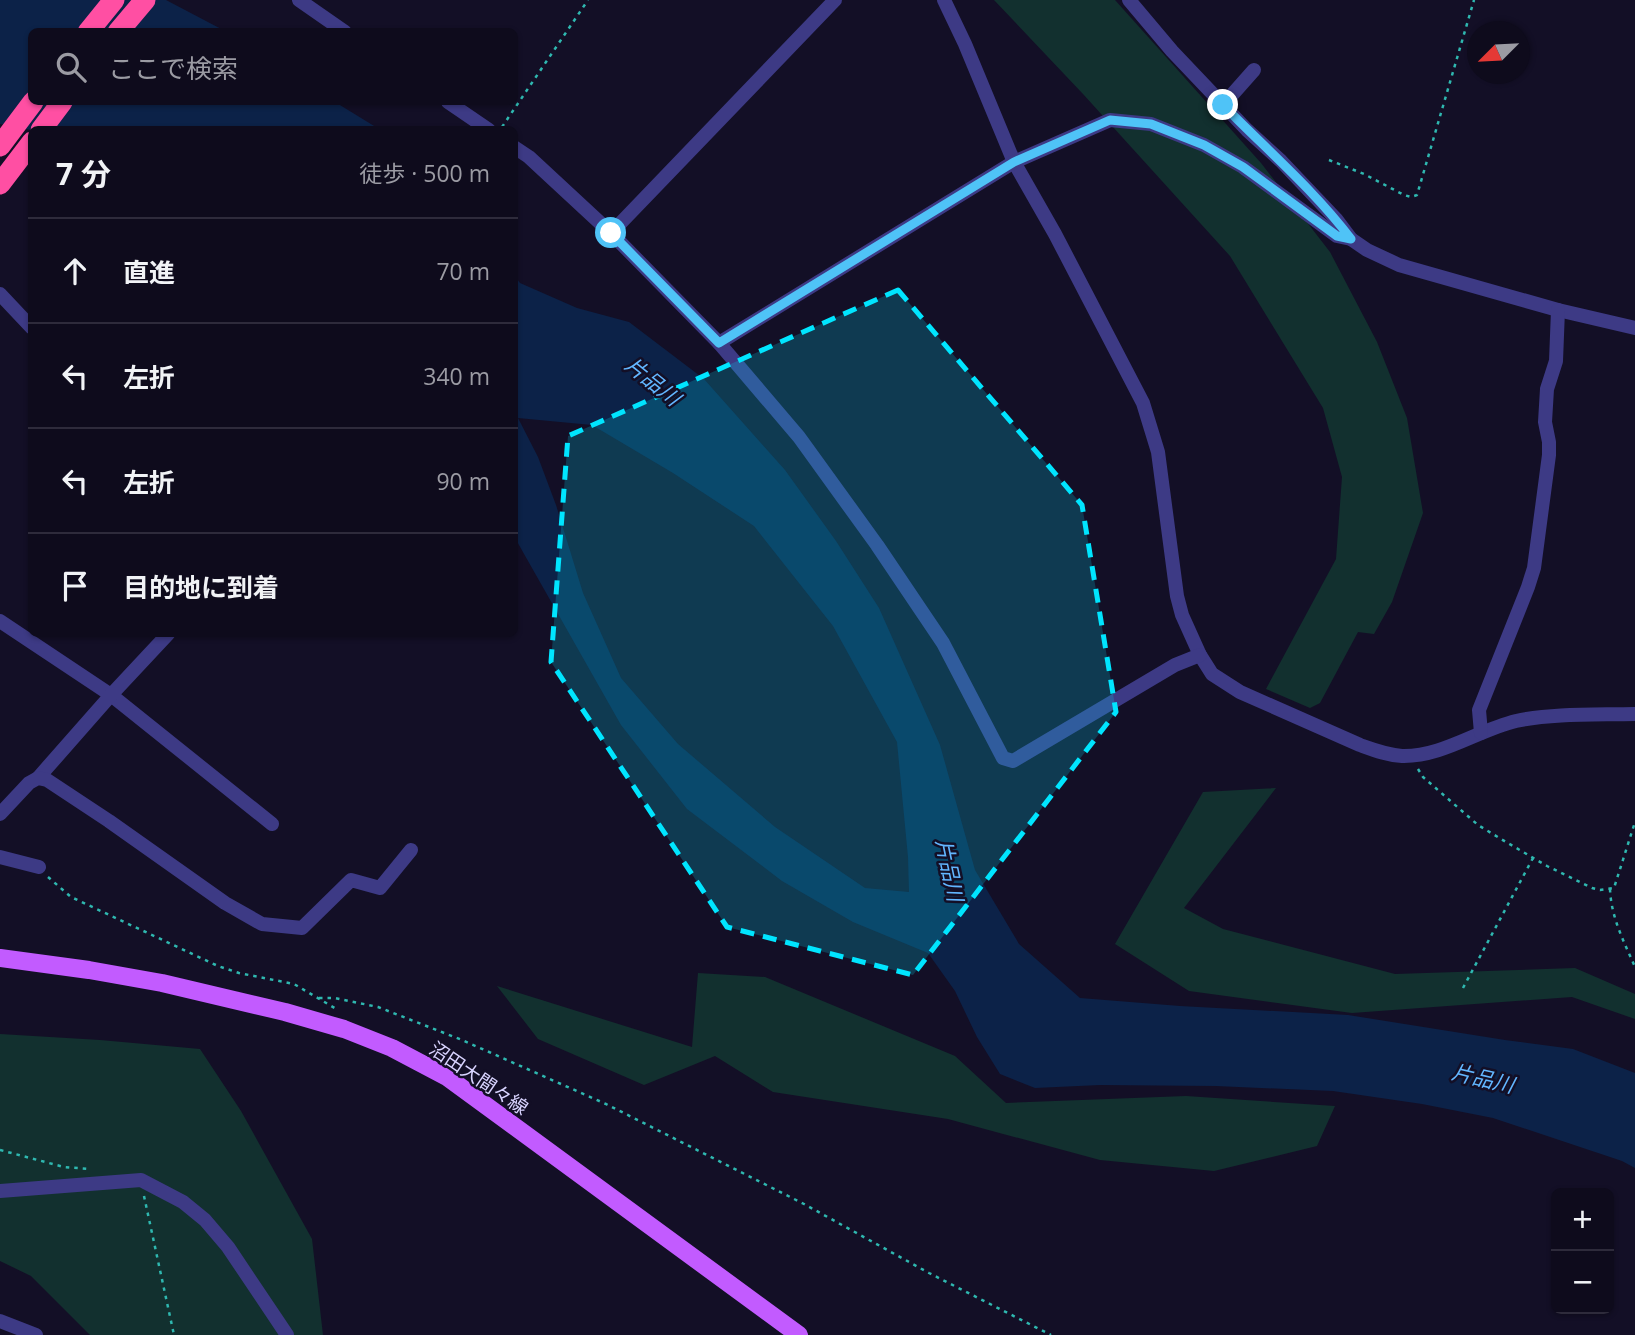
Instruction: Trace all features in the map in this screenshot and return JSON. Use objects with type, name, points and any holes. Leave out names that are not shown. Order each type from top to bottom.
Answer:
[{"type":"highway","points":[[91,28],[114,0]]},
{"type":"highway","points":[[121,28],[145,0]]},
{"type":"highway","points":[[0,146],[31,105]]},
{"type":"highway","points":[[44,126],[60,105]]},
{"type":"highway","points":[[0,184],[28,147]]},
{"type":"main road","name":"沼田大間々線","points":[[0,958],[162,983],[285,1012],[392,1048],[447,1077],[799,1335]]},
{"type":"street","points":[[299,0],[339,28]]},
{"type":"street","points":[[611,233],[835,0]]},
{"type":"street","points":[[944,0],[1014,162],[1143,402],[1158,452],[1177,596],[1182,615],[1212,674],[1240,692],[1369,749],[1391,755],[1414,755],[1438,749],[1514,722],[1534,718],[1635,714]]},
{"type":"street","points":[[1129,0],[1223,105],[1281,161],[1336,219],[1351,239],[1367,250],[1399,265],[1558,310],[1635,328]]},
{"type":"street","points":[[1223,105],[1254,70]]},
{"type":"street","points":[[452,105],[483,126]]},
{"type":"street","points":[[719,343],[1014,162],[1110,120],[1151,124],[1204,145],[1243,167],[1337,236],[1351,239]]},
{"type":"street","points":[[518,150],[611,233],[719,343],[799,437],[943,643],[1003,758],[1013,761],[1175,665],[1200,655]]},
{"type":"street","points":[[0,294],[28,324]]},
{"type":"street","points":[[1481,733],[1479,710],[1534,568],[1549,455],[1545,422],[1546,389],[1556,360],[1558,310]]},
{"type":"street","points":[[0,621],[111,695],[272,824]]},
{"type":"street","points":[[0,814],[29,783],[38,778],[165,637]]},
{"type":"street","points":[[38,778],[47,780],[225,903],[262,925],[302,928],[351,880],[380,888],[411,850]]},
{"type":"street","points":[[0,857],[39,867]]},
{"type":"street","points":[[0,1191],[141,1180],[183,1202],[205,1220],[228,1247],[287,1335]]},
{"type":"street","points":[[0,1321],[36,1335]]},
{"type":"path","points":[[518,103],[588,0]]},
{"type":"path","points":[[1329,160],[1364,174],[1404,195],[1416,195],[1474,0]]},
{"type":"path","points":[[503,126],[517,105]]},
{"type":"path","points":[[1414,755],[1416,767],[1423,777],[1478,825],[1591,888],[1614,888],[1635,822]]},
{"type":"path","points":[[1463,988],[1533,858]]},
{"type":"path","points":[[39,867],[65,893],[92,908],[218,966],[294,984],[333,1006],[352,1023],[356,1034]]},
{"type":"path","points":[[1610,890],[1614,917],[1635,967]]},
{"type":"path","points":[[319,998],[335,998],[378,1007],[462,1040],[606,1104],[804,1204],[929,1273],[1051,1335]]},
{"type":"path","points":[[0,1150],[64,1167],[99,1169]]},
{"type":"path","points":[[141,1180],[174,1335]]},
{"type":"highlighted area","points":[[898,290],[1082,505],[1116,712],[913,975],[727,927],[551,662],[568,436]]},
{"type":"green space","points":[[994,0],[1115,0],[1261,163],[1330,252],[1377,342],[1407,418],[1423,513],[1392,602],[1374,634],[1358,632],[1320,703],[1310,708],[1266,689],[1336,559],[1342,477],[1323,408],[1230,256]]},
{"type":"green space","points":[[1276,788],[1184,908],[1223,929],[1395,974],[1575,968],[1635,994],[1635,1019],[1572,997],[1352,1013],[1189,991],[1115,944],[1203,792]]},
{"type":"green space","points":[[698,973],[765,977],[955,1056],[1006,1103],[1186,1096],[1335,1106],[1317,1146],[1214,1171],[1100,1160],[948,1119],[773,1092],[715,1056],[644,1085],[538,1039],[497,986],[692,1047]]},
{"type":"green space","points":[[0,1034],[200,1049],[241,1111],[312,1239],[323,1335],[90,1335],[31,1276],[0,1261]]},
{"type":"water","points":[[0,0],[166,0],[219,28],[28,28],[28,105],[340,105],[374,126],[28,126],[28,129],[0,124]]},
{"type":"water","name":"片品川","points":[[518,280],[577,308],[629,322],[704,379],[785,470],[836,541],[879,608],[940,745],[975,870],[1019,944],[1080,998],[1348,1015],[1573,1049],[1635,1073],[1635,1168],[1622,1161],[1493,1118],[1422,1104],[1333,1091],[1216,1086],[1100,1085],[1035,1088],[1000,1074],[977,1037],[955,991],[928,953],[853,922],[782,881],[687,809],[621,725],[518,543],[518,418]],"holes":[[[518,418],[592,425],[673,473],[754,526],[833,626],[897,742],[909,892],[865,888],[775,827],[678,744],[621,678],[583,593],[538,457]]]},
{"type":"route","points":[[611,233],[719,343],[1014,162],[1110,120],[1151,124],[1204,145],[1243,167],[1337,236],[1351,239],[1336,219],[1281,161],[1223,105]]}]
